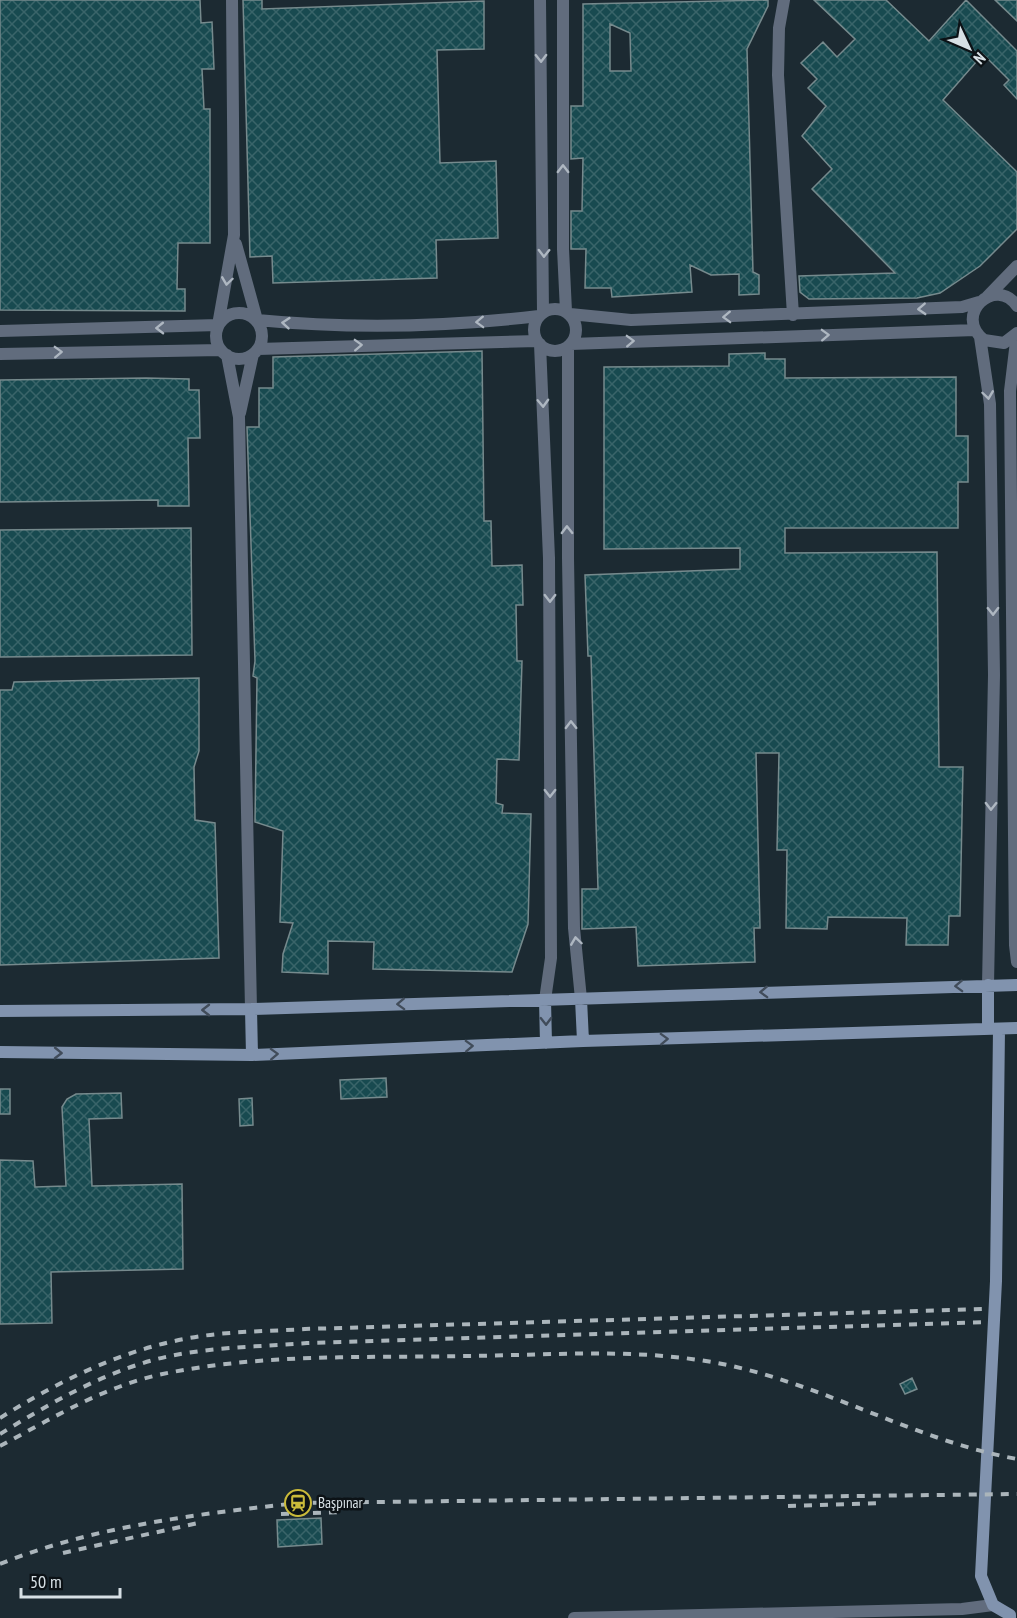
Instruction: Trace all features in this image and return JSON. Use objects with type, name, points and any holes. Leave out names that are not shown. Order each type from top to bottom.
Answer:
[{"type":"street","points":[[232,0],[234,235],[216,337],[224,353],[239,417],[252,1055]]},
{"type":"street","points":[[540,0],[541,315],[534,329],[539,343],[549,558],[551,958],[545,1000],[546,1043]]},
{"type":"street","points":[[563,0],[563,135],[568,312],[577,332],[570,346],[568,558],[574,928],[584,1041]]},
{"type":"street","points":[[784,0],[779,28],[778,75],[793,315]]},
{"type":"street","points":[[542,135],[563,135]]},
{"type":"street","points":[[234,235],[262,332],[239,417]]},
{"type":"street","points":[[1010,1617],[993,1605],[981,1576],[983,1494],[996,1281],[994,1029],[988,985],[994,675],[990,404],[973,314],[983,299],[1017,266]]},
{"type":"street","points":[[0,331],[218,325],[230,314],[239,312],[257,320],[332,325],[487,322],[541,315],[552,309],[631,320],[962,307],[983,299],[1007,297],[1017,306]]},
{"type":"street","points":[[0,354],[224,353],[241,359],[256,352],[539,343],[557,351],[570,346],[978,334],[996,344],[1011,339],[1017,333]]},
{"type":"street","points":[[1017,333],[1010,391],[1017,962]]},
{"type":"street","points":[[549,558],[568,558]]},
{"type":"street","points":[[993,574],[1013,573]]},
{"type":"street","points":[[994,675],[1014,675]]},
{"type":"street","points":[[0,1011],[251,1009],[1017,985]]},
{"type":"street","points":[[0,1052],[252,1055],[584,1041],[1017,1028]]},
{"type":"street","points":[[574,1618],[962,1609],[993,1605]]},
{"type":"building","points":[[0,0],[200,0],[201,23],[212,22],[214,69],[202,69],[204,109],[210,109],[210,243],[178,243],[177,289],[185,289],[185,311],[0,310]]},
{"type":"building","points":[[243,0],[262,0],[262,9],[484,1],[484,49],[437,50],[440,163],[496,161],[498,238],[436,240],[437,278],[273,283],[272,256],[250,257]]},
{"type":"building","points":[[768,0],[768,6],[747,49],[753,272],[759,275],[759,294],[739,295],[739,274],[711,275],[690,265],[692,292],[612,297],[611,288],[585,288],[586,249],[571,249],[571,211],[582,211],[583,158],[571,159],[571,106],[583,106],[583,4]],"holes":[[[610,24],[630,33],[631,71],[610,71]]]},
{"type":"building","points":[[814,0],[886,0],[929,41],[966,0],[1017,51],[1017,99],[1004,85],[1009,80],[983,54],[943,100],[1017,172],[1017,229],[980,266],[940,293],[917,298],[809,299],[800,292],[799,276],[895,273],[812,189],[832,169],[802,136],[826,106],[808,88],[817,79],[801,63],[823,42],[837,57],[855,39]]},
{"type":"building","points":[[995,0],[1017,0],[1017,21]]},
{"type":"building","points":[[482,351],[484,521],[491,521],[492,566],[522,565],[523,605],[516,605],[517,661],[522,661],[519,760],[497,759],[496,803],[503,805],[502,813],[531,814],[528,924],[512,972],[373,969],[374,942],[328,941],[328,974],[282,972],[283,954],[293,923],[280,922],[283,831],[255,822],[257,678],[253,676],[255,661],[247,427],[259,427],[259,388],[273,388],[273,357]]},
{"type":"building","points":[[765,353],[765,359],[785,359],[785,378],[956,377],[956,436],[968,436],[968,482],[958,482],[958,528],[785,528],[785,553],[937,552],[939,767],[963,767],[960,916],[949,916],[948,945],[906,945],[907,918],[828,917],[827,929],[786,928],[787,850],[777,850],[779,753],[756,753],[760,928],[754,928],[755,962],[638,966],[636,927],[582,929],[582,889],[598,889],[591,656],[588,656],[585,575],[740,569],[740,548],[604,549],[604,367],[729,366],[729,354]]},
{"type":"building","points":[[189,379],[189,390],[199,390],[200,438],[188,438],[189,506],[158,506],[158,500],[0,502],[0,380]]},
{"type":"building","points":[[191,528],[192,655],[0,657],[0,530]]},
{"type":"building","points":[[199,678],[199,751],[194,767],[195,820],[215,823],[219,958],[0,965],[0,690],[12,690],[14,682]]},
{"type":"building","points":[[386,1078],[387,1097],[341,1099],[340,1080]]},
{"type":"building","points":[[0,1089],[10,1089],[10,1114],[0,1114]]},
{"type":"building","points":[[121,1093],[122,1118],[89,1119],[92,1186],[182,1184],[183,1269],[51,1272],[52,1323],[0,1324],[0,1160],[33,1161],[35,1187],[66,1186],[62,1107],[67,1099],[76,1094]]},
{"type":"building","points":[[252,1098],[253,1125],[240,1126],[239,1099]]},
{"type":"building","points":[[912,1378],[917,1389],[905,1394],[900,1384]]},
{"type":"building","points":[[321,1518],[322,1544],[278,1547],[277,1520]]},
{"type":"railway","points":[[0,1418],[51,1388],[104,1363],[160,1345],[218,1334],[305,1329],[984,1309]]},
{"type":"railway","points":[[0,1434],[56,1401],[115,1373],[157,1359],[212,1350],[307,1343],[987,1322]]},
{"type":"railway","points":[[0,1446],[77,1405],[116,1388],[158,1375],[196,1368],[313,1358],[634,1354],[700,1360],[732,1366],[804,1387],[944,1440],[1017,1459]]},
{"type":"railway","points":[[0,1564],[72,1540],[147,1523],[298,1503],[1017,1494]]},
{"type":"railway","points":[[788,1506],[881,1503]]},
{"type":"railway","points":[[281,1514],[341,1512]]},
{"type":"railway","points":[[63,1553],[198,1523]]},
{"type":"place","name":"Başpınar","points":[[298,1503]]}]
